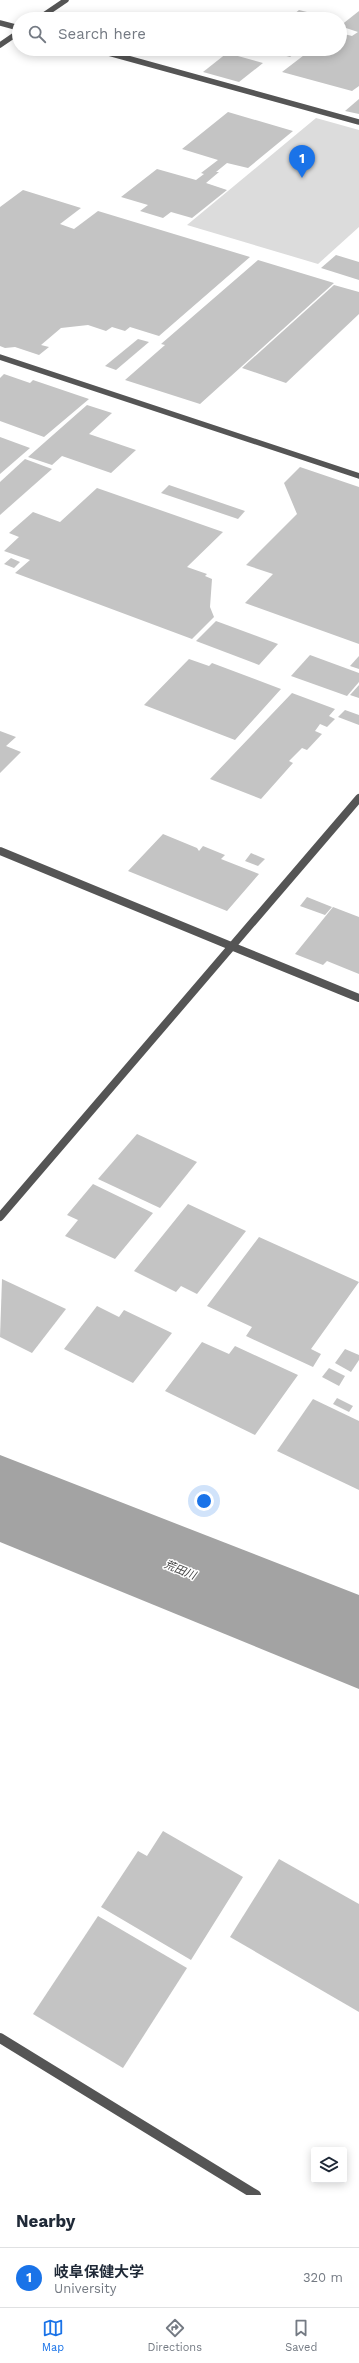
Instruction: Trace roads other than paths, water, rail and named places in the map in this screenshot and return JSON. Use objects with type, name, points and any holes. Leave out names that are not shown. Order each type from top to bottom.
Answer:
[{"type":"street","points":[[48,12],[66,0]]},
{"type":"street","points":[[0,23],[12,26]]},
{"type":"street","points":[[0,45],[12,37]]},
{"type":"street","points":[[119,56],[359,122]]},
{"type":"street","points":[[0,357],[359,476]]},
{"type":"street","points":[[0,1217],[359,798]]},
{"type":"street","points":[[0,851],[359,998]]},
{"type":"street","points":[[0,2038],[256,2195]]},
{"type":"waterway","name":"荒田川","points":[[0,1497],[359,1643]]},
{"type":"place","name":"岐阜保健大学","points":[[302,178]]}]
